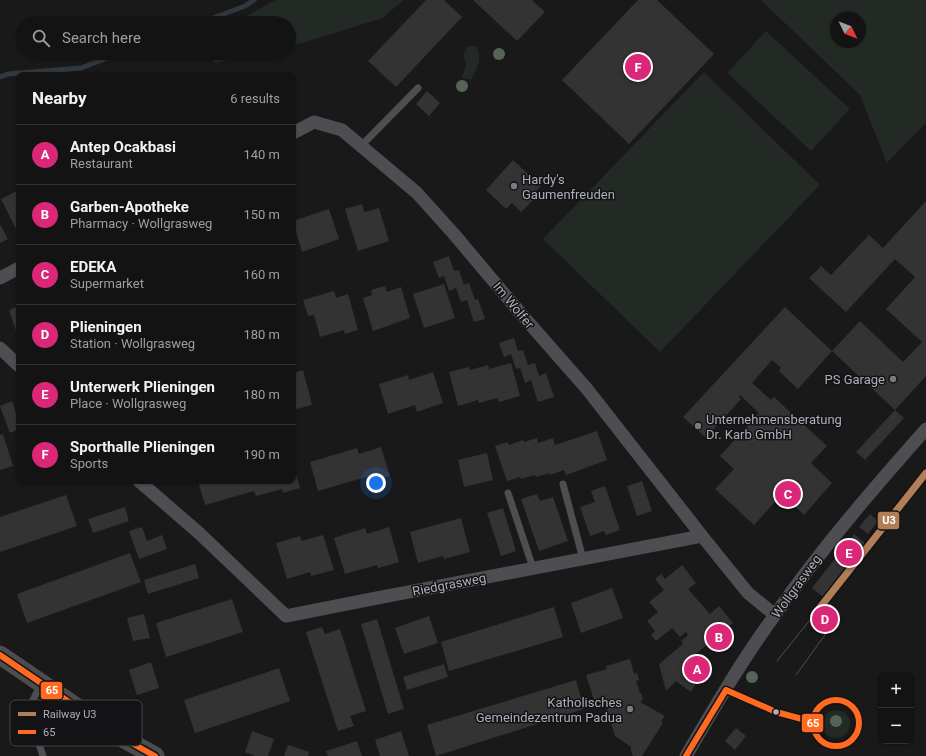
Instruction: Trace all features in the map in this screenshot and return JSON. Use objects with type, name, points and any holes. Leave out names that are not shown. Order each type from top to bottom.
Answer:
[{"type":"main road","points":[[0,655],[65,700]]},
{"type":"main road","points":[[137,746],[155,756]]},
{"type":"street","name":"Im Wolfer","points":[[296,131],[314,122],[342,130],[417,194],[453,233],[587,389],[702,536]]},
{"type":"street","points":[[0,278],[16,270]]},
{"type":"street","points":[[0,348],[16,363]]},
{"type":"street","name":"Wollgrasweg","points":[[686,756],[774,615],[823,549],[926,429]]},
{"type":"street","name":"Riedgrasweg","points":[[142,484],[199,533],[286,616],[702,536]]},
{"type":"street","points":[[702,536],[748,593],[774,615]]},
{"type":"lane","points":[[361,146],[418,88]]},
{"type":"lane","points":[[563,484],[583,559]]},
{"type":"lane","points":[[508,493],[533,568]]},
{"type":"lane","points":[[33,700],[41,684]]},
{"type":"lane","points":[[726,690],[776,712],[813,722]]},
{"type":"lane","points":[[838,700],[848,703],[856,710],[860,726],[853,740],[846,744],[834,746],[823,742],[818,738],[815,733],[813,722],[816,712],[820,707],[828,702],[838,700]]},
{"type":"lane","points":[[40,746],[43,756]]},
{"type":"shaded area","points":[[276,0],[403,0],[383,18],[296,45],[296,16],[247,16]]},
{"type":"shaded area","points":[[761,0],[926,0],[926,123],[887,163],[860,95]]},
{"type":"shaded area","points":[[766,31],[850,109],[811,151],[727,73]]},
{"type":"shaded area","points":[[468,46],[476,46],[479,55],[477,68],[471,80],[462,78],[466,64],[463,55]]},
{"type":"shaded area","points":[[211,60],[229,60],[215,63]]},
{"type":"shaded area","points":[[704,72],[820,185],[660,352],[543,239]]},
{"type":"shaded area","points":[[836,710],[846,714],[850,724],[846,734],[836,738],[826,734],[822,724],[826,714]]},
{"type":"building","points":[[426,0],[444,0],[462,17],[396,87],[368,61]]},
{"type":"building","points":[[473,0],[532,0],[545,12],[517,41]]},
{"type":"building","points":[[638,0],[657,0],[714,54],[629,144],[562,80]]},
{"type":"building","points":[[427,91],[440,103],[429,116],[416,104]]},
{"type":"building","points":[[513,160],[541,186],[532,195],[535,198],[521,212],[512,203],[506,209],[486,190]]},
{"type":"building","points":[[16,192],[16,229],[1,199]]},
{"type":"building","points":[[926,201],[926,376],[895,410],[832,351],[860,321],[903,362],[922,342],[886,309],[915,277],[895,259],[846,312],[809,278],[821,266],[831,275],[869,235],[883,248]]},
{"type":"building","points":[[362,204],[364,212],[379,208],[389,241],[358,251],[345,209]]},
{"type":"building","points":[[329,209],[339,239],[302,252],[296,231],[296,220]]},
{"type":"building","points":[[0,224],[8,239],[0,243]]},
{"type":"building","points":[[449,256],[454,271],[459,270],[464,285],[469,283],[475,300],[478,299],[485,319],[474,322],[467,300],[461,302],[456,288],[449,291],[444,276],[439,278],[433,262]]},
{"type":"building","points":[[444,284],[455,318],[424,328],[413,294]]},
{"type":"building","points":[[385,286],[387,292],[401,287],[410,318],[373,331],[363,298],[372,295],[371,290]]},
{"type":"building","points":[[334,291],[336,298],[348,294],[358,330],[345,334],[344,330],[320,337],[314,315],[308,316],[303,300]]},
{"type":"building","points":[[16,307],[16,331],[9,310]]},
{"type":"building","points":[[785,307],[832,351],[798,389],[779,371],[781,368],[772,360],[752,383],[771,400],[774,397],[827,446],[811,463],[832,483],[804,515],[782,494],[754,525],[715,489],[734,469],[720,456],[759,413],[740,395],[739,397],[741,399],[706,438],[683,417]]},
{"type":"building","points":[[514,338],[518,351],[523,350],[528,365],[535,363],[539,376],[546,373],[554,397],[538,402],[531,380],[525,383],[520,368],[516,369],[511,354],[504,357],[499,343]]},
{"type":"building","points":[[511,363],[520,396],[499,402],[497,398],[479,403],[478,400],[458,406],[449,372],[469,367],[470,370],[488,365],[489,369]]},
{"type":"building","points":[[303,370],[312,405],[296,409],[296,372]]},
{"type":"building","points":[[433,372],[443,403],[417,412],[415,405],[388,414],[379,384],[408,375],[409,380]]},
{"type":"building","points":[[12,401],[16,413],[16,430],[10,433],[0,406]]},
{"type":"building","points":[[895,410],[904,418],[865,460],[856,452]]},
{"type":"building","points":[[597,431],[607,460],[566,475],[564,470],[550,475],[549,473],[521,479],[520,477],[507,481],[495,446],[508,442],[509,445],[523,440],[524,442],[537,438],[538,443],[553,438],[555,445]]},
{"type":"building","points":[[3,434],[13,466],[0,470],[0,435]]},
{"type":"building","points":[[381,447],[390,476],[367,483],[366,477],[318,491],[310,462],[357,448],[359,454]]},
{"type":"building","points":[[487,453],[493,480],[464,487],[458,460]]},
{"type":"building","points":[[296,474],[300,488],[283,493],[282,489],[256,496],[254,491],[205,505],[199,484],[296,484]]},
{"type":"building","points":[[642,481],[652,511],[637,516],[627,486]]},
{"type":"building","points":[[605,486],[620,530],[606,535],[604,531],[590,536],[580,507],[595,502],[591,491]]},
{"type":"building","points":[[537,494],[540,501],[553,497],[568,541],[539,551],[521,499]]},
{"type":"building","points":[[66,495],[77,526],[0,552],[0,517]]},
{"type":"building","points":[[125,507],[129,521],[93,533],[88,519]]},
{"type":"building","points":[[503,508],[516,551],[501,556],[487,513]]},
{"type":"building","points":[[870,514],[878,521],[868,534],[859,527]]},
{"type":"building","points":[[461,518],[470,552],[444,559],[443,556],[418,563],[410,532]]},
{"type":"building","points":[[142,527],[147,541],[162,535],[167,549],[139,559],[129,531]]},
{"type":"building","points":[[389,527],[399,562],[378,568],[377,565],[345,574],[334,538],[365,528],[367,534]]},
{"type":"building","points":[[854,534],[865,543],[823,597],[812,588]]},
{"type":"building","points":[[323,535],[334,570],[311,576],[310,572],[287,579],[276,543],[300,536],[302,541]]},
{"type":"building","points":[[130,553],[141,582],[27,623],[17,594]]},
{"type":"building","points":[[195,564],[199,578],[148,594],[144,580]]},
{"type":"building","points":[[682,565],[696,583],[688,589],[710,614],[719,606],[733,623],[728,627],[733,632],[723,640],[725,643],[719,647],[721,649],[716,653],[708,644],[693,656],[697,661],[700,659],[704,664],[701,666],[705,669],[691,692],[676,681],[666,691],[659,664],[683,644],[681,641],[688,635],[686,632],[680,637],[672,628],[656,641],[651,635],[655,631],[647,621],[658,612],[649,602],[664,590],[655,579],[661,574],[665,579]]},
{"type":"building","points":[[612,588],[623,618],[581,633],[571,603]]},
{"type":"building","points":[[232,599],[243,632],[166,657],[156,623]]},
{"type":"building","points":[[554,607],[563,637],[449,671],[441,642]]},
{"type":"building","points":[[144,614],[150,638],[133,641],[127,618]]},
{"type":"building","points":[[429,616],[438,643],[404,654],[395,628]]},
{"type":"building","points":[[377,619],[404,709],[388,714],[361,624]]},
{"type":"building","points":[[322,627],[325,634],[340,629],[366,711],[350,716],[354,726],[338,731],[306,632]]},
{"type":"building","name":"Katholisches Gemeindezentrum Padua","points":[[630,659],[634,674],[637,673],[639,680],[636,681],[643,699],[640,702],[665,716],[661,721],[663,723],[642,756],[633,756],[631,747],[615,736],[603,697],[594,700],[586,675],[607,669],[606,666]]},
{"type":"building","points":[[151,662],[159,688],[137,695],[129,670]]},
{"type":"building","points":[[444,664],[448,677],[407,690],[403,677]]},
{"type":"building","points":[[279,668],[290,701],[195,733],[184,700]]},
{"type":"building","points":[[576,680],[584,709],[436,756],[427,725]]},
{"type":"building","points":[[736,728],[746,736],[735,750],[725,741]]},
{"type":"building","points":[[252,731],[274,739],[268,756],[255,756],[245,752]]},
{"type":"building","points":[[401,731],[409,756],[380,756],[375,740]]},
{"type":"building","points":[[357,741],[362,756],[328,756],[326,751]]},
{"type":"building","points":[[288,745],[309,752],[308,756],[284,756]]},
{"type":"waterway","points":[[219,16],[245,6],[254,0]]},
{"type":"waterway","points":[[32,72],[81,68],[102,60]]},
{"type":"waterway","points":[[0,77],[16,73]]},
{"type":"tram line","points":[[777,661],[814,615]]},
{"type":"tram line","points":[[796,675],[830,628]]},
{"type":"rail line","name":"U3","points":[[814,615],[926,473]]},
{"type":"transit line","name":"65","points":[[0,655],[66,700]]},
{"type":"transit line","name":"65","points":[[726,690],[776,712],[813,722]]},
{"type":"transit line","name":"65","points":[[686,756],[726,690]]},
{"type":"transit line","name":"65","points":[[831,700],[841,700],[849,704],[855,710],[859,718],[859,723],[859,728],[855,736],[849,742],[841,746],[831,746],[823,742],[817,736],[813,728],[813,718],[817,710],[823,704],[831,700]]},
{"type":"transit line","name":"65","points":[[137,746],[155,756]]},
{"type":"place","name":"Sporthalle Plieningen","points":[[638,67]]},
{"type":"place","name":"Hardy's Gaumenfreuden","points":[[514,186]]},
{"type":"place","name":"PS Garage","points":[[893,379]]},
{"type":"place","name":"Unternehmensberatung Dr. Karb GmbH","points":[[698,426]]},
{"type":"place","name":"EDEKA","points":[[788,494]]},
{"type":"place","name":"Unterwerk Plieningen","points":[[849,553]]},
{"type":"place","name":"Plieningen","points":[[825,619]]},
{"type":"place","name":"Garben-Apotheke","points":[[719,637]]},
{"type":"place","name":"Antep Ocakbasi","points":[[697,669]]},
{"type":"place","name":"Katholisches Gemeindezentrum Padua","points":[[630,709]]}]
